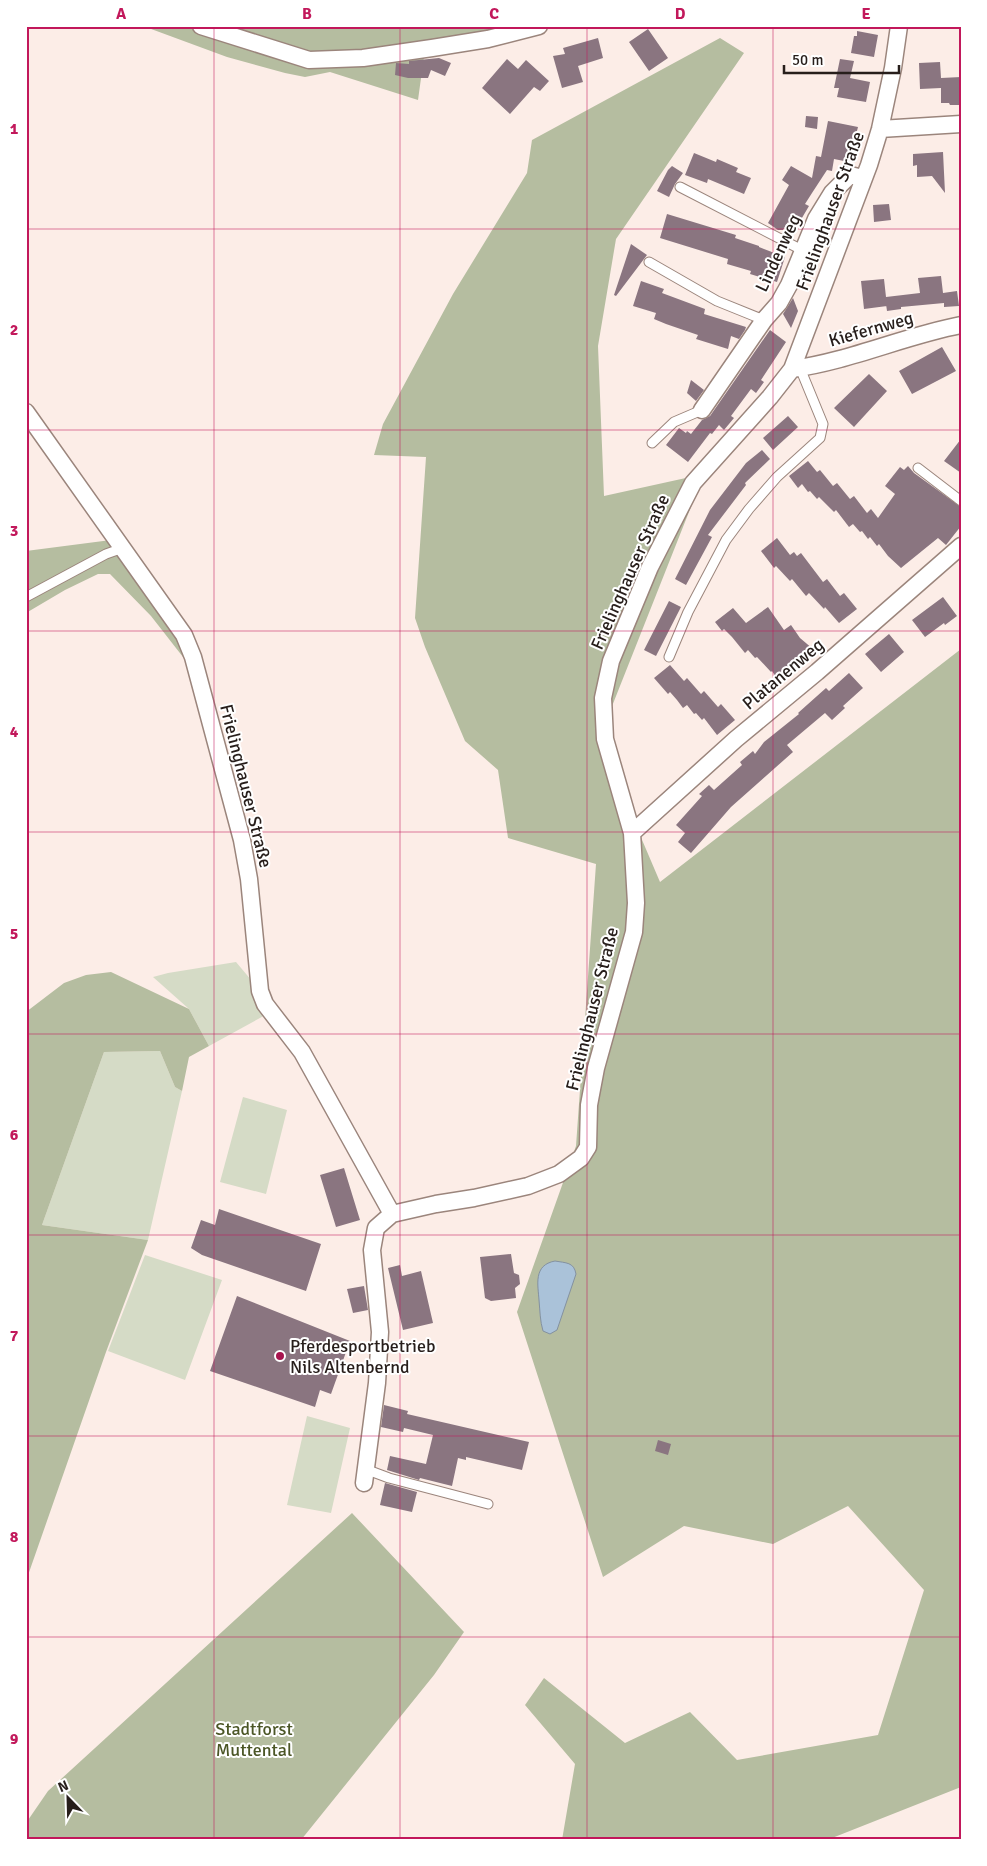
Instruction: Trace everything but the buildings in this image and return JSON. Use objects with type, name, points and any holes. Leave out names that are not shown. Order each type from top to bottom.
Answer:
[{"type":"street","points":[[201,26],[309,60],[363,58],[432,48],[488,39],[539,26]]},
{"type":"street","name":"Frielinghauser Straße","points":[[26,412],[184,635],[193,657],[242,840],[249,879],[260,991],[265,1004],[302,1052],[392,1214],[528,1186],[559,1174],[581,1158],[588,1147],[589,1105],[596,1068],[634,932],[636,903],[632,833],[605,739],[603,698],[612,661],[650,567],[692,483],[796,369],[880,129],[893,68],[898,26]]},
{"type":"street","points":[[880,129],[961,124]]},
{"type":"street","name":"Lindenweg","points":[[702,410],[764,320],[779,303],[804,250],[816,219],[832,193],[850,176],[863,178]]},
{"type":"street","name":"Kiefernweg","points":[[796,369],[826,363],[961,324]]},
{"type":"street","name":"Platanenweg","points":[[632,833],[736,739],[818,672],[961,546]]},
{"type":"street","points":[[364,1476],[377,1383],[380,1332],[372,1250],[376,1228],[392,1214]]},
{"type":"lane","points":[[680,187],[804,250]]},
{"type":"lane","points":[[648,262],[717,301],[764,320]]},
{"type":"lane","points":[[669,657],[688,612],[726,540],[749,509],[777,477],[820,438],[823,424],[796,369]]},
{"type":"lane","points":[[652,443],[674,422],[702,410]]},
{"type":"lane","points":[[918,468],[961,501]]},
{"type":"lane","points":[[26,597],[106,554],[124,548]]},
{"type":"lane","points":[[364,1476],[389,1478],[488,1504]]},
{"type":"green space","points":[[143,26],[515,26],[426,42],[418,100],[330,72],[305,77],[285,73],[227,57]]},
{"type":"green space","points":[[720,38],[744,53],[616,239],[598,346],[604,496],[704,474],[599,739],[660,882],[961,649],[961,1787],[827,1840],[562,1840],[575,1764],[525,1705],[544,1678],[625,1743],[690,1712],[737,1760],[878,1735],[924,1590],[848,1506],[773,1544],[684,1526],[603,1577],[517,1312],[576,1146],[596,864],[508,838],[498,770],[465,741],[425,647],[415,618],[426,457],[374,455],[383,424],[453,294],[527,173],[532,140]]},
{"type":"green space","points":[[111,540],[173,629],[190,666],[151,616],[110,574],[98,574],[65,590],[26,613],[26,551]]},
{"type":"green space","points":[[236,962],[252,981],[269,1013],[209,1046],[189,1009],[153,977]]},
{"type":"green space","points":[[111,972],[189,1009],[209,1046],[189,1057],[182,1091],[175,1087],[160,1051],[104,1052],[42,1225],[148,1240],[106,1352],[26,1581],[26,1012],[64,983],[86,975]]},
{"type":"green space","points":[[160,1051],[175,1087],[182,1091],[148,1240],[42,1225],[104,1052]]},
{"type":"green space","points":[[243,1097],[287,1110],[266,1194],[220,1182]]},
{"type":"green space","points":[[145,1255],[222,1280],[185,1380],[108,1351]]},
{"type":"green space","points":[[307,1416],[350,1428],[331,1513],[287,1505]]},
{"type":"green space","name":"Stadtforst Muttental","points":[[352,1513],[464,1632],[434,1675],[301,1840],[26,1840],[26,1823],[48,1791]]},
{"type":"water","points":[[555,1261],[571,1265],[576,1274],[557,1330],[550,1334],[543,1331],[542,1327],[538,1276],[543,1267]]},
{"type":"place","name":"Pferdesportbetrieb Nils Altenbernd","points":[[280,1356]]}]
